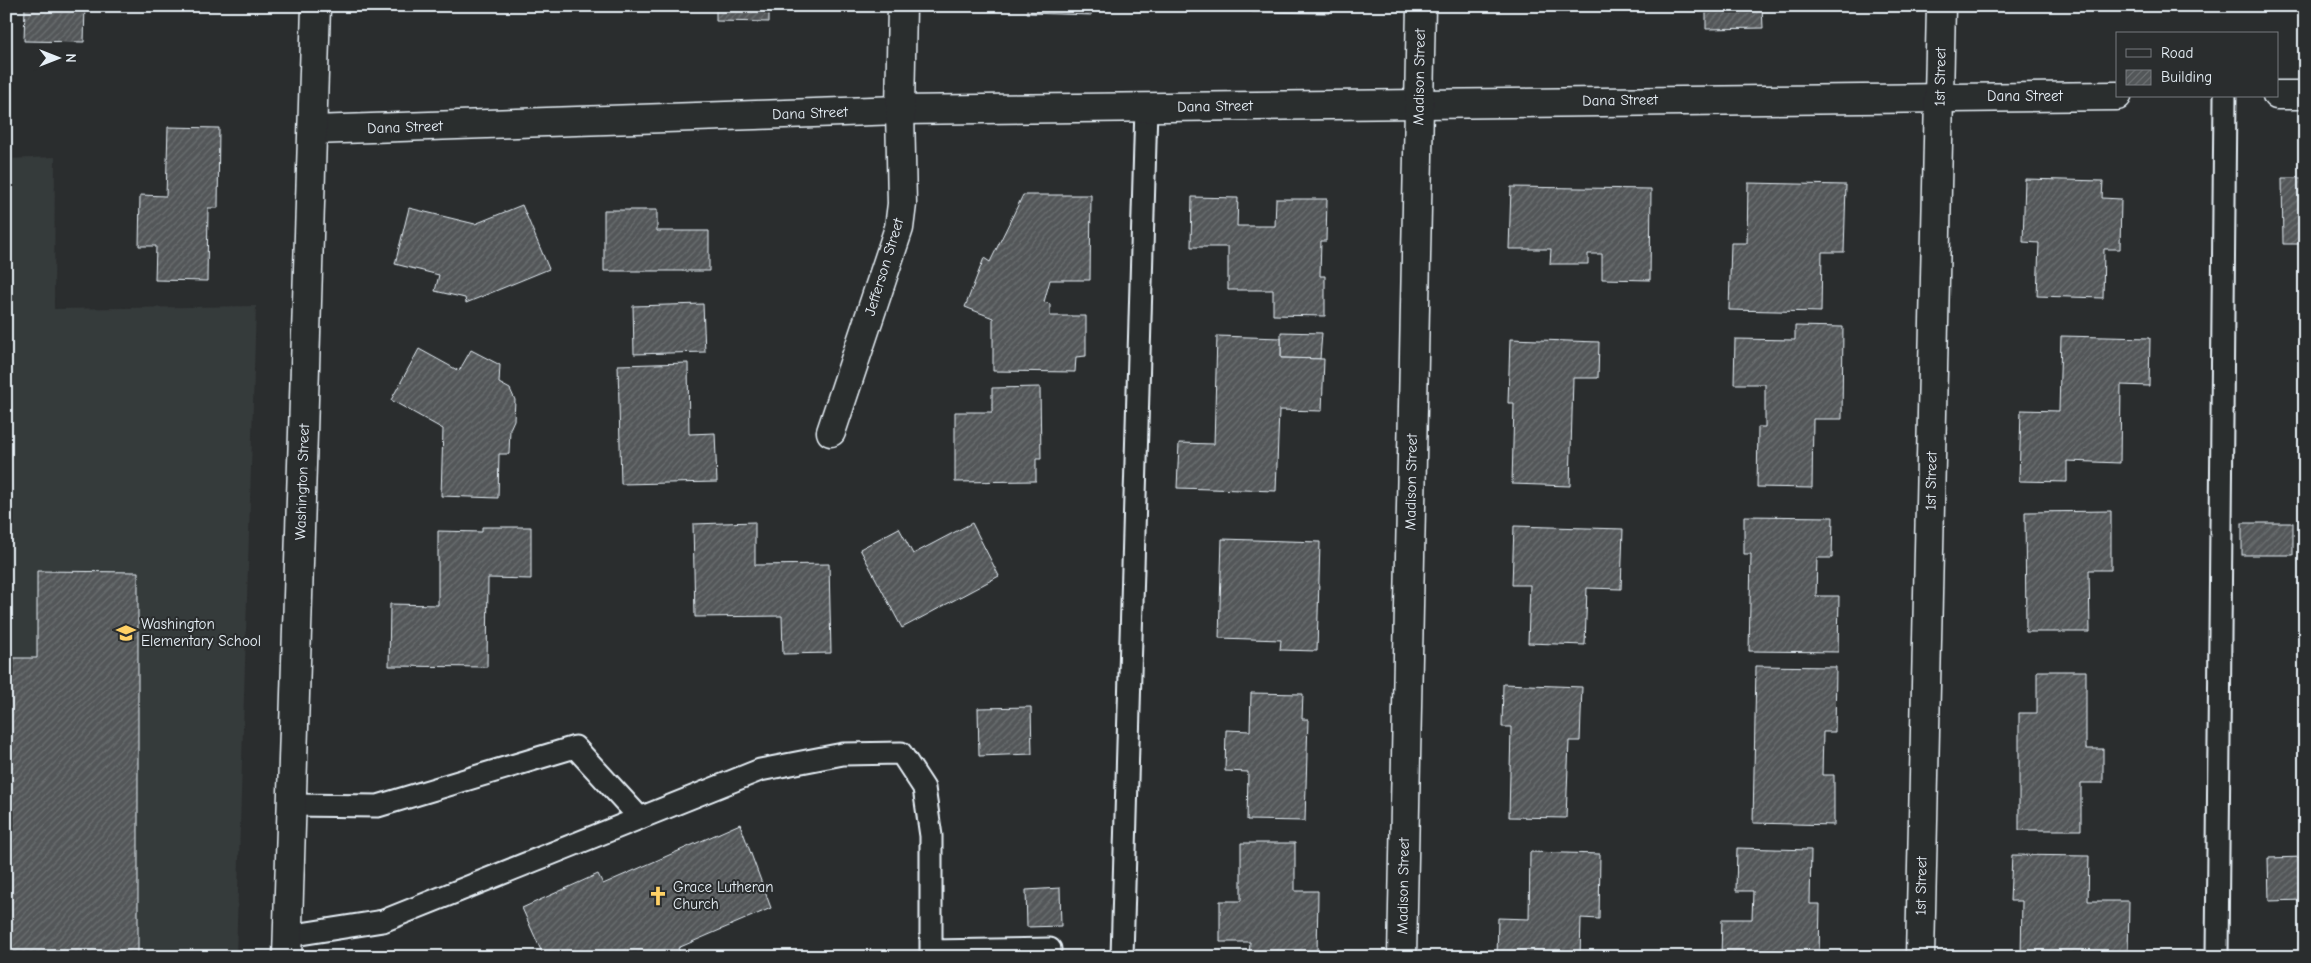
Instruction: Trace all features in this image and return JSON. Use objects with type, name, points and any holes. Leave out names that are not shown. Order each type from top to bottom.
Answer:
[{"type":"street","name":"Washington Street","points":[[288,946],[316,6]]},
{"type":"street","name":"Jefferson Street","points":[[832,432],[899,228],[902,204],[900,110],[902,6]]},
{"type":"street","name":"Madison Street","points":[[1402,957],[1421,6]]},
{"type":"street","name":"1st Street","points":[[1920,957],[1942,6]]},
{"type":"street","points":[[2278,95],[2305,95]]},
{"type":"street","name":"Dana Street","points":[[313,130],[900,110],[1939,96],[2116,96]]},
{"type":"lane","points":[[2217,957],[2224,98]]},
{"type":"lane","points":[[1122,957],[1146,107]]},
{"type":"lane","points":[[292,805],[378,806],[575,747],[640,818]]},
{"type":"lane","points":[[288,946],[384,921],[760,770],[843,754],[901,753],[924,788],[931,836],[931,954],[1050,949],[1050,957]]},
{"type":"shaded area","name":"Washington Elementary School","points":[[55,157],[54,309],[256,306],[236,957],[6,957],[6,159]]},
{"type":"building","points":[[25,6],[85,6],[84,42],[24,41]]},
{"type":"building","points":[[716,6],[769,6],[769,22],[716,21]]},
{"type":"building","points":[[1027,6],[1091,6],[1091,15],[1027,13]]},
{"type":"building","points":[[1252,6],[1330,6],[1330,13],[1252,12]]},
{"type":"building","points":[[1706,6],[1762,6],[1763,28],[1706,29]]},
{"type":"building","points":[[168,127],[219,128],[218,208],[208,208],[207,281],[155,280],[156,246],[139,246],[140,195],[166,196]]},
{"type":"building","points":[[2282,178],[2305,178],[2305,244],[2283,244]]},
{"type":"building","points":[[2025,179],[2103,181],[2102,198],[2121,199],[2120,249],[2104,249],[2103,298],[2037,296],[2039,243],[2023,242]]},
{"type":"building","points":[[1748,183],[1846,185],[1844,252],[1822,252],[1821,312],[1729,310],[1731,243],[1747,243]]},
{"type":"building","points":[[1511,187],[1651,189],[1650,280],[1602,279],[1602,254],[1588,254],[1588,264],[1550,264],[1551,249],[1509,249]]},
{"type":"building","points":[[1023,195],[1091,195],[1090,280],[1050,280],[1044,302],[1050,304],[1050,316],[1086,316],[1086,356],[1076,357],[1075,372],[993,371],[993,318],[965,307],[984,258],[990,262]]},
{"type":"building","points":[[1192,197],[1238,198],[1237,226],[1275,226],[1276,199],[1327,199],[1326,241],[1321,241],[1320,276],[1325,276],[1325,316],[1273,315],[1273,290],[1228,290],[1228,247],[1191,247]]},
{"type":"building","points":[[522,205],[549,269],[466,303],[465,298],[435,291],[439,275],[395,264],[409,208],[475,224]]},
{"type":"building","points":[[604,210],[657,210],[657,231],[709,231],[709,271],[604,271]]},
{"type":"building","points":[[703,304],[705,352],[634,354],[633,306]]},
{"type":"building","points":[[1795,326],[1843,327],[1842,419],[1813,419],[1812,488],[1757,487],[1758,427],[1765,427],[1765,384],[1734,384],[1735,339],[1795,340]]},
{"type":"building","points":[[1281,332],[1322,333],[1320,359],[1281,358]]},
{"type":"building","points":[[1217,336],[1281,338],[1281,358],[1324,359],[1322,411],[1279,410],[1276,491],[1177,488],[1179,443],[1214,444]]},
{"type":"building","points":[[2061,336],[2150,338],[2149,386],[2121,385],[2120,463],[2067,461],[2067,482],[2019,481],[2021,410],[2059,411]]},
{"type":"building","points":[[1510,339],[1599,342],[1598,378],[1573,378],[1570,486],[1512,484],[1514,403],[1508,403]]},
{"type":"building","points":[[419,349],[459,371],[471,350],[500,365],[499,383],[510,389],[515,400],[514,420],[510,429],[509,454],[499,454],[498,498],[441,496],[443,429],[391,400]]},
{"type":"building","points":[[688,363],[689,434],[715,433],[717,482],[621,484],[618,365]]},
{"type":"building","points":[[1040,387],[1041,459],[1036,459],[1036,481],[955,482],[955,412],[992,412],[992,388]]},
{"type":"building","points":[[2111,511],[2111,570],[2089,570],[2090,632],[2026,632],[2025,512]]},
{"type":"building","points":[[1744,516],[1833,517],[1832,558],[1817,558],[1816,596],[1839,596],[1838,652],[1749,651],[1751,554],[1744,554]]},
{"type":"building","points":[[755,522],[755,565],[829,564],[831,653],[783,654],[782,616],[695,617],[693,524]]},
{"type":"building","points":[[972,523],[999,576],[902,628],[860,549],[899,528],[913,554]]},
{"type":"building","points":[[2242,523],[2293,523],[2293,555],[2242,555]]},
{"type":"building","points":[[1514,526],[1623,529],[1621,589],[1587,588],[1585,645],[1528,643],[1530,585],[1512,585]]},
{"type":"building","points":[[482,527],[531,527],[531,579],[488,578],[487,667],[389,666],[390,604],[438,605],[438,531],[482,532]]},
{"type":"building","points":[[1222,539],[1320,542],[1317,651],[1280,650],[1281,640],[1219,638]]},
{"type":"building","points":[[37,571],[138,572],[138,957],[6,957],[6,658],[37,658]]},
{"type":"building","points":[[1756,666],[1836,667],[1835,732],[1823,732],[1822,775],[1834,775],[1834,825],[1753,823]]},
{"type":"building","points":[[2037,671],[2086,671],[2086,749],[2103,749],[2103,783],[2081,783],[2081,830],[2019,830],[2019,713],[2037,713]]},
{"type":"building","points":[[1503,684],[1582,687],[1580,741],[1569,741],[1566,818],[1509,817],[1511,727],[1502,727]]},
{"type":"building","points":[[1251,693],[1303,694],[1302,719],[1308,719],[1305,821],[1247,820],[1248,772],[1225,771],[1226,730],[1250,731]]},
{"type":"building","points":[[1031,707],[1032,754],[979,756],[978,708]]},
{"type":"building","name":"Grace Lutheran Church","points":[[740,824],[771,908],[678,948],[682,957],[544,957],[522,908],[598,874],[603,884]]},
{"type":"building","points":[[1241,843],[1295,843],[1295,891],[1318,891],[1317,956],[1249,956],[1250,942],[1220,942],[1220,901],[1241,901]]},
{"type":"building","points":[[1737,848],[1811,850],[1810,904],[1820,904],[1819,957],[1721,957],[1722,919],[1752,919],[1753,891],[1736,891]]},
{"type":"building","points":[[1530,852],[1600,854],[1599,919],[1581,918],[1580,957],[1497,957],[1498,918],[1529,919]]},
{"type":"building","points":[[2012,855],[2089,856],[2088,901],[2129,901],[2128,957],[2021,957],[2022,901],[2010,901]]},
{"type":"building","points":[[2305,857],[2305,900],[2269,901],[2268,858]]},
{"type":"building","points":[[1060,888],[1061,926],[1027,927],[1026,890]]},
{"type":"place","name":"Washington Elementary School","points":[[126,633]]},
{"type":"place","name":"Grace Lutheran Church","points":[[658,896]]}]
